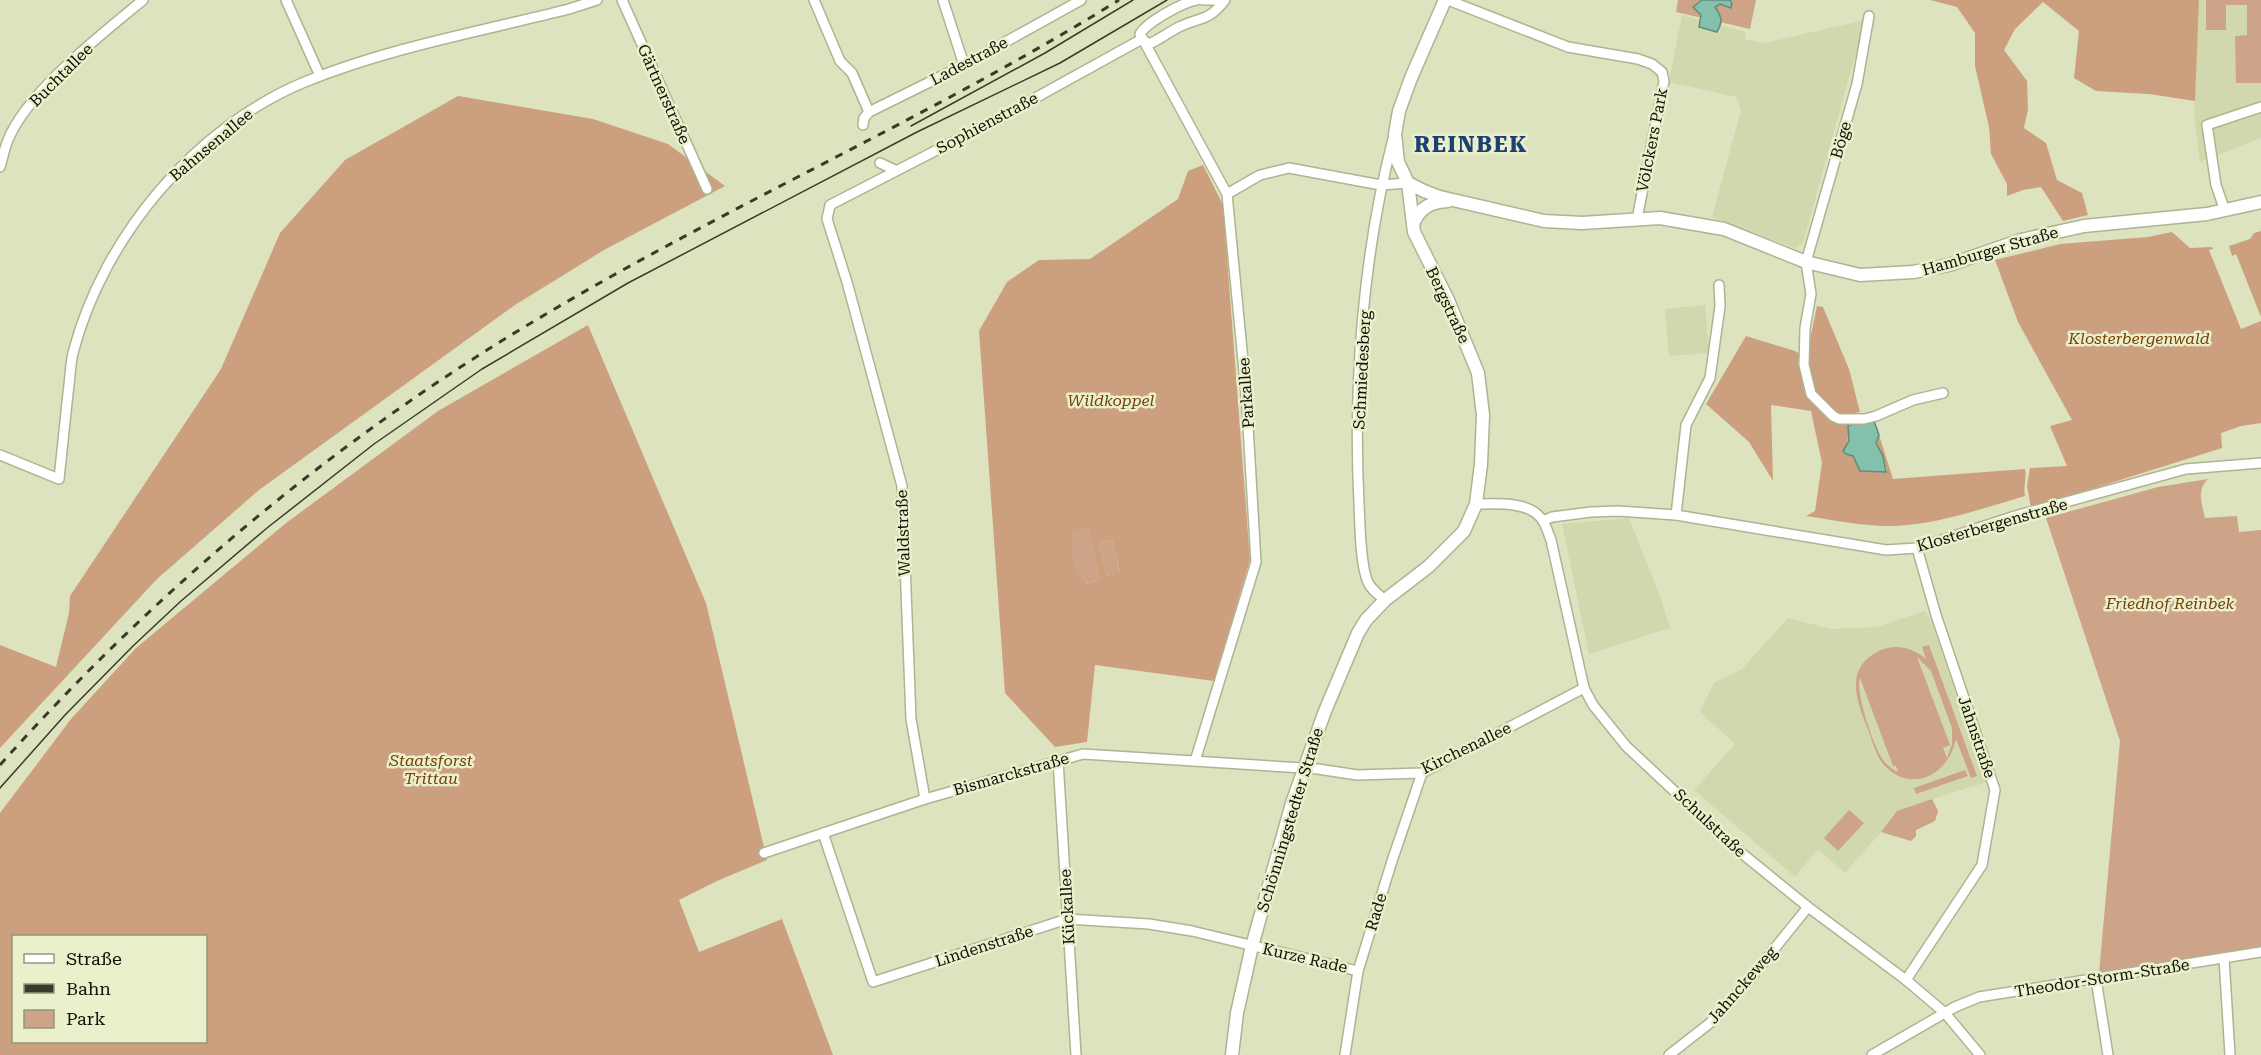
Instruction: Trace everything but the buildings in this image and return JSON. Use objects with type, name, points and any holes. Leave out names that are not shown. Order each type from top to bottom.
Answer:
[{"type":"main road","name":"Bergstraße","points":[[1447,0],[1411,78],[1399,111],[1395,134],[1398,162],[1408,183],[1414,232],[1448,300],[1478,373],[1483,415],[1481,464],[1476,504]]},
{"type":"main road","name":"Hamburger Straße","points":[[1408,183],[1424,191],[1454,200],[1544,221],[1582,223],[1660,218],[1724,229],[1806,262],[1860,275],[1912,272],[1949,265],[2021,240],[2084,226],[2225,211],[2261,202]]},
{"type":"main road","points":[[1411,203],[1418,196],[1440,196]]},
{"type":"main road","points":[[1413,225],[1422,208],[1440,201],[1454,200]]},
{"type":"main road","name":"Schönningstedter Straße","points":[[1232,1055],[1237,1013],[1252,946],[1304,768],[1358,633],[1366,620],[1385,600],[1428,567],[1464,531],[1476,504]]},
{"type":"street","name":"Buchtallee","points":[[0,167],[8,139],[29,106],[69,64],[143,0]]},
{"type":"street","points":[[286,0],[320,76]]},
{"type":"street","name":"Bahnsenallee","points":[[0,455],[59,479],[72,354],[90,304],[113,254],[145,208],[178,170],[214,138],[253,109],[320,76],[386,54],[559,12],[597,0]]},
{"type":"street","name":"Gärtnerstraße","points":[[622,0],[707,189]]},
{"type":"street","points":[[814,0],[840,61],[852,73],[869,112],[864,118],[863,125]]},
{"type":"street","points":[[943,0],[964,65]]},
{"type":"street","name":"Ladestraße","points":[[869,112],[964,65],[1081,0]]},
{"type":"street","name":"Sophienstraße","points":[[1197,0],[1184,3],[1146,26],[1140,34],[1142,39],[1149,44],[1182,26],[1206,19],[1216,12],[1225,0]]},
{"type":"street","points":[[1203,0],[1215,0]]},
{"type":"street","name":"Völckers Park","points":[[1447,0],[1568,47],[1638,59],[1652,64],[1662,72],[1664,81],[1637,219]]},
{"type":"street","name":"Böge","points":[[1806,262],[1857,84],[1869,16]]},
{"type":"street","name":"Sophienstraße","points":[[830,205],[1001,117],[1142,39]]},
{"type":"street","name":"Parkallee","points":[[1142,39],[1227,194],[1246,392],[1256,562],[1195,761]]},
{"type":"street","points":[[2225,211],[2216,185],[2207,125],[2261,107]]},
{"type":"street","name":"Schmiedesberg","points":[[1385,600],[1373,590],[1365,572],[1358,472],[1359,360],[1381,184],[1395,134]]},
{"type":"street","points":[[880,163],[895,170]]},
{"type":"street","points":[[1227,194],[1260,175],[1289,168],[1381,184],[1408,183]]},
{"type":"street","name":"Waldstraße","points":[[830,205],[827,219],[847,282],[902,486],[910,709],[925,799]]},
{"type":"street","points":[[1806,262],[1811,294],[1805,328],[1804,365],[1811,394],[1825,409],[1839,419],[1864,419],[1913,400],[1943,393]]},
{"type":"street","points":[[1676,515],[1686,425],[1710,378],[1720,306],[1719,285]]},
{"type":"street","name":"Klosterbergenstraße","points":[[1543,521],[1552,517],[1618,511],[1676,515],[1886,550],[1917,548],[2015,516],[2187,469],[2261,463]]},
{"type":"street","points":[[1476,504],[1525,508],[1536,513],[1543,521]]},
{"type":"street","name":"Schulstraße","points":[[1543,521],[1551,540],[1584,688],[1593,705],[1626,746],[1734,847],[1808,907],[1906,980],[1945,1013],[1980,1055]]},
{"type":"street","name":"Jahnstraße","points":[[1906,980],[1982,865],[1995,790],[1936,615],[1917,548]]},
{"type":"street","name":"Kirchenallee","points":[[1304,768],[1357,775],[1422,773],[1584,688]]},
{"type":"street","name":"Bismarckstraße","points":[[764,853],[925,799],[1083,754],[1304,768]]},
{"type":"street","name":"Kückallee","points":[[1058,760],[1076,1055]]},
{"type":"street","name":"Rade","points":[[1345,1055],[1358,971],[1422,773]]},
{"type":"street","name":"Lindenstraße","points":[[823,833],[873,982],[1067,919],[1160,926],[1192,931],[1252,946]]},
{"type":"street","name":"Jahnckeweg","points":[[1669,1055],[1710,1023],[1750,979],[1808,907]]},
{"type":"street","name":"Kurze Rade","points":[[1252,946],[1358,971]]},
{"type":"street","name":"Theodor-Storm-Straße","points":[[1872,1055],[1945,1013],[1979,997],[2261,952]]},
{"type":"street","points":[[2224,958],[2230,1055]]},
{"type":"street","points":[[2096,979],[2108,1055]]},
{"type":"shaded area","points":[[2199,0],[2261,0],[2261,138],[2200,162],[2194,115]]},
{"type":"shaded area","points":[[1682,15],[1746,32],[1745,39],[1765,43],[1865,20],[1803,243],[1795,248],[1712,217],[1741,110],[1736,97],[1669,82]]},
{"type":"shaded area","points":[[1705,305],[1709,353],[1669,356],[1665,309]]},
{"type":"shaded area","points":[[1629,518],[1660,596],[1670,628],[1589,654],[1562,524]]},
{"type":"shaded area","points":[[1925,611],[1932,622],[1987,782],[1932,799],[1938,811],[1935,821],[1916,830],[1916,836],[1911,841],[1881,832],[1845,873],[1818,849],[1795,877],[1694,790],[1735,744],[1700,712],[1714,683],[1742,669],[1788,618],[1832,629],[1877,627]]},
{"type":"green space","points":[[1678,0],[1756,0],[1750,29],[1676,12]]},
{"type":"green space","points":[[1930,0],[2199,0],[2195,101],[2149,94],[2096,91],[2074,78],[2079,31],[2043,2],[2015,29],[2004,50],[2027,81],[2028,109],[2024,128],[2046,143],[2057,180],[2082,193],[2088,215],[2063,221],[2041,187],[2007,196],[2007,184],[1991,154],[1989,127],[1975,66],[1975,33],[1957,7]]},
{"type":"green space","points":[[2206,0],[2261,0],[2261,83],[2236,83],[2235,36],[2247,35],[2247,5],[2226,5],[2226,30],[2206,30]]},
{"type":"green space","points":[[458,96],[593,119],[668,144],[725,186],[604,250],[515,305],[259,490],[157,579],[0,748],[0,645],[56,667],[69,613],[70,596],[221,369],[280,233],[345,160]]},
{"type":"green space","name":"Wildkoppel","points":[[1203,165],[1223,205],[1250,560],[1214,681],[1095,665],[1087,742],[1055,747],[1005,693],[979,331],[1007,282],[1039,260],[1090,259],[1178,199],[1188,171]],"holes":[[[1088,528],[1100,580],[1086,584],[1076,565],[1073,545],[1074,531]],[[1112,540],[1120,572],[1107,576],[1099,543]]]},
{"type":"green space","points":[[2261,231],[2261,317],[2236,254],[2232,256],[2229,246],[2250,239],[2254,233]]},
{"type":"green space","name":"Klosterbergenwald","points":[[2172,232],[2190,248],[2212,247],[2213,249],[2209,250],[2241,329],[2261,321],[2261,423],[2241,426],[2221,433],[2222,448],[2031,508],[2027,486],[2030,468],[2067,466],[2050,426],[2072,420],[2018,322],[1995,260],[2060,244],[2148,237]]},
{"type":"green space","points":[[1817,306],[1823,307],[1849,369],[1860,412],[1850,414],[1846,454],[1853,456],[1863,472],[1887,470],[1876,443],[1879,435],[1893,479],[2025,469],[2025,496],[1953,517],[1908,525],[1870,525],[1806,516],[1815,511],[1822,463],[1811,411],[1771,405],[1773,481],[1749,442],[1706,404],[1746,336],[1795,351],[1806,358]]},
{"type":"green space","name":"Staatsforst Trittau","points":[[588,325],[706,603],[767,860],[679,900],[699,952],[782,919],[833,1055],[0,1055],[0,813],[71,719],[136,648],[286,523],[438,411]]},
{"type":"green space","name":"Friedhof Reinbek","points":[[2208,479],[2201,493],[2205,518],[2237,516],[2239,532],[2261,530],[2261,947],[2099,973],[2120,741],[2046,518],[2158,487]]},
{"type":"green space","points":[[1088,527],[1100,580],[1085,584],[1075,566],[1073,539],[1074,531]]},
{"type":"green space","points":[[1112,540],[1120,573],[1107,576],[1099,543]]},
{"type":"green space","points":[[1929,645],[1977,776],[1971,778],[1956,739],[1946,762],[1938,771],[1917,779],[1906,779],[1895,774],[1884,765],[1877,754],[1858,699],[1856,688],[1860,667],[1867,658],[1891,647],[1910,650],[1926,659],[1922,647]],"holes":[[[1917,657],[1931,671],[1952,728],[1952,744],[1947,758],[1943,748],[1950,745]],[[1860,678],[1893,766],[1896,766],[1898,772],[1883,760],[1875,744],[1860,695]]]},
{"type":"green space","points":[[1965,770],[1968,776],[1916,794],[1914,788]]},
{"type":"green space","points":[[1932,799],[1938,811],[1935,821],[1916,830],[1916,836],[1911,841],[1881,832],[1897,811]]},
{"type":"green space","points":[[1849,810],[1864,823],[1838,851],[1824,838]]},
{"type":"water","points":[[1702,0],[1730,0],[1732,4],[1731,8],[1720,4],[1715,7],[1721,19],[1717,32],[1699,27],[1701,15],[1693,7]]},
{"type":"water","points":[[1874,421],[1879,435],[1876,443],[1883,456],[1886,472],[1860,471],[1853,456],[1843,451],[1849,441],[1848,425]]},
{"type":"tram line","points":[[911,126],[1045,53],[1133,0]]},
{"type":"tram line","points":[[0,788],[65,715],[181,601],[267,528],[374,444],[482,369],[628,283],[917,132],[1060,63],[1167,0]]},
{"type":"railway","points":[[0,765],[59,701],[185,579],[319,467],[390,415],[462,366],[608,278],[902,123],[1048,43],[1119,0]]},
{"type":"district","name":"REINBEK","points":[[1471,144]]}]
